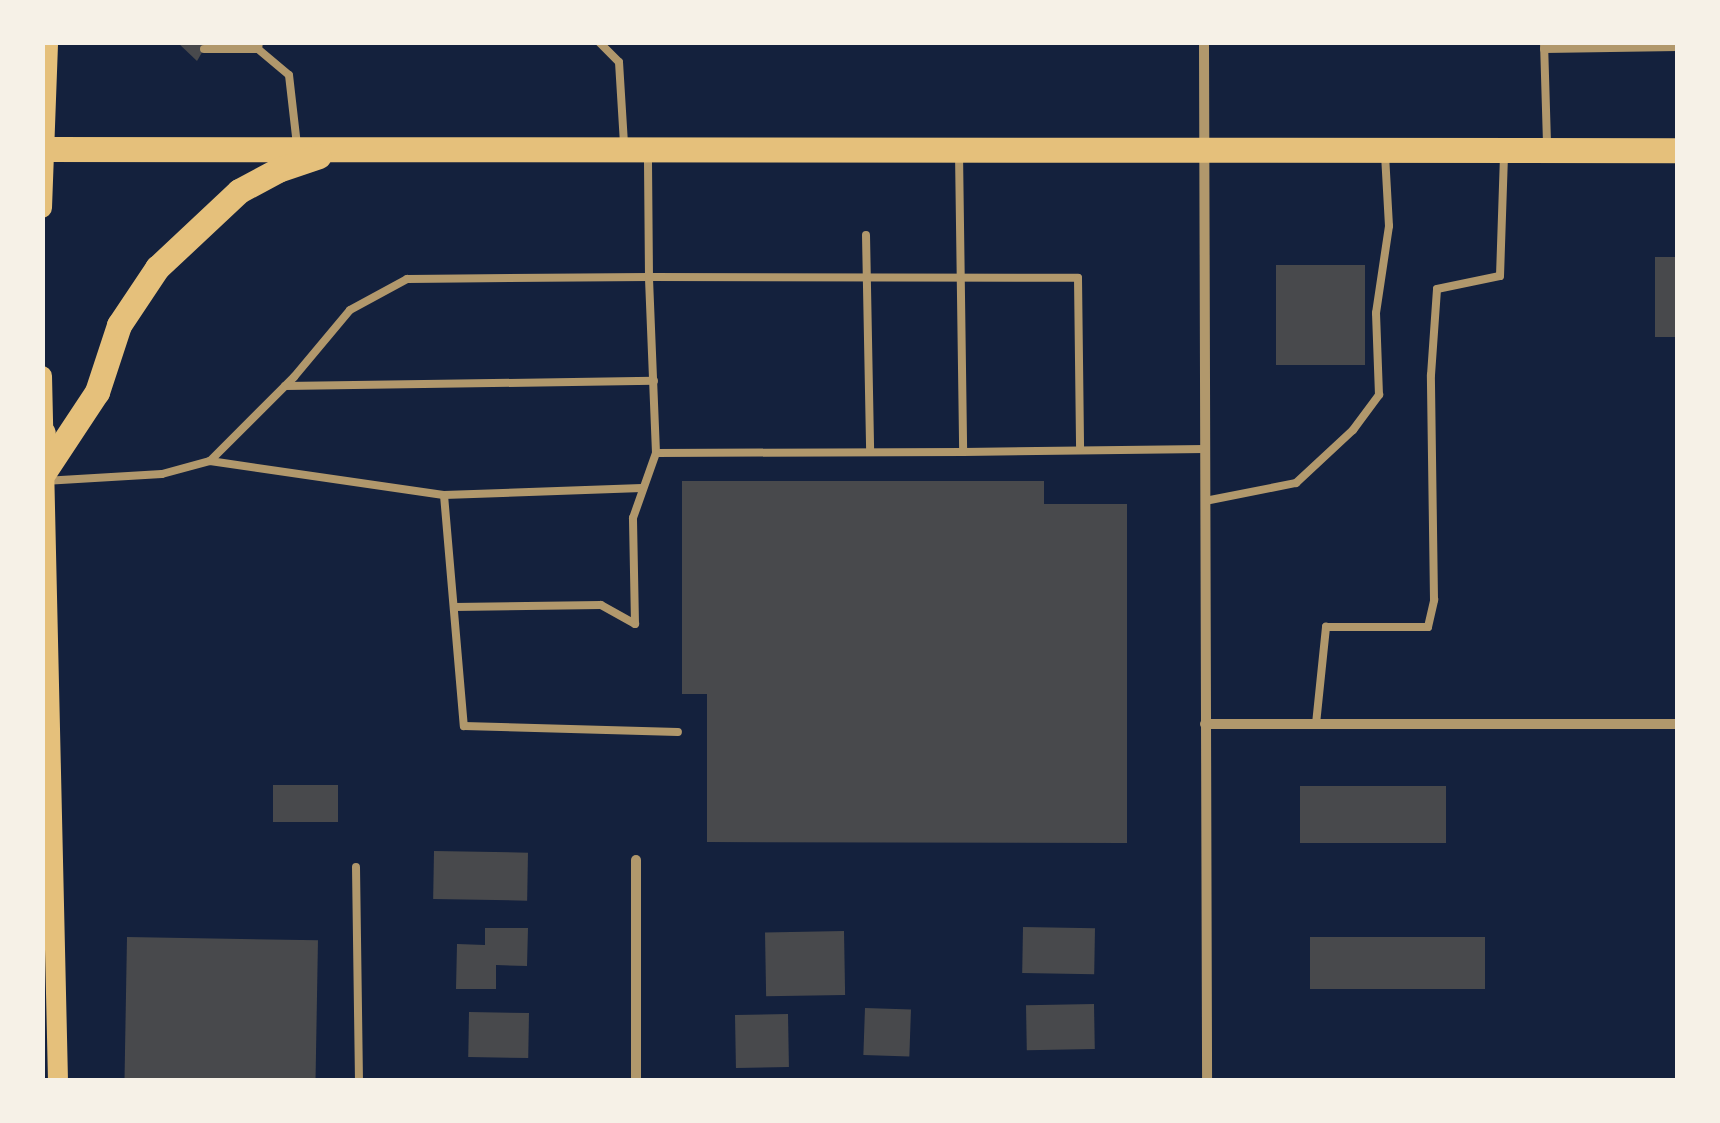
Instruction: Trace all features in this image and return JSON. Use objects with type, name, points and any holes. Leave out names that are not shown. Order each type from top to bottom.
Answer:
[{"type":"main road","points":[[42,208],[48,42]]},
{"type":"main road","points":[[43,150],[1678,150]]},
{"type":"main road","points":[[44,476],[97,392],[120,325],[157,268],[240,191],[278,170],[337,150]]},
{"type":"main road","points":[[42,376],[58,1080]]},
{"type":"street","points":[[1204,42],[1208,1080]]},
{"type":"street","points":[[1206,724],[1678,724]]},
{"type":"street","points":[[636,860],[636,1080]]},
{"type":"lane","points":[[454,606],[602,605],[635,624],[633,518],[656,453],[649,277],[636,150],[620,62],[599,42]]},
{"type":"lane","points":[[204,50],[256,45],[289,75],[298,150]]},
{"type":"lane","points":[[1547,150],[1544,46],[1678,47]]},
{"type":"lane","points":[[959,149],[962,452]]},
{"type":"lane","points":[[1205,501],[1296,483],[1353,430],[1379,395],[1376,313],[1390,226],[1384,150]]},
{"type":"lane","points":[[1316,724],[1326,627],[1428,627],[1434,600],[1431,375],[1437,288],[1500,276],[1504,150]]},
{"type":"lane","points":[[866,235],[870,452]]},
{"type":"lane","points":[[210,461],[286,386],[350,310],[407,279],[1078,278],[1080,450]]},
{"type":"lane","points":[[286,386],[654,381]]},
{"type":"lane","points":[[656,453],[1205,448]]},
{"type":"lane","points":[[44,476],[162,474],[210,461],[444,495],[642,488]]},
{"type":"lane","points":[[444,495],[464,726],[678,732]]},
{"type":"lane","points":[[356,867],[359,1080]]},
{"type":"building","points":[[177,42],[208,42],[197,61]]},
{"type":"building","points":[[1655,257],[1678,257],[1678,337],[1655,337]]},
{"type":"building","points":[[1276,265],[1365,265],[1365,365],[1276,365]]},
{"type":"building","points":[[682,481],[1044,481],[1044,504],[1127,504],[1127,843],[707,842],[707,694],[682,694]]},
{"type":"building","points":[[273,785],[338,785],[338,822],[273,822]]},
{"type":"building","points":[[1300,786],[1446,786],[1446,843],[1300,843]]},
{"type":"building","points":[[434,851],[528,853],[527,901],[433,899]]},
{"type":"building","points":[[1023,927],[1095,928],[1094,974],[1022,973]]},
{"type":"building","points":[[485,928],[528,928],[527,966],[496,965],[496,989],[456,989],[457,944],[485,945]]},
{"type":"building","points":[[844,931],[845,995],[766,996],[765,932]]},
{"type":"building","points":[[127,937],[318,940],[316,1080],[125,1080]]},
{"type":"building","points":[[1310,937],[1485,937],[1485,989],[1310,989]]},
{"type":"building","points":[[1094,1004],[1095,1049],[1027,1050],[1026,1005]]},
{"type":"building","points":[[865,1008],[911,1010],[909,1057],[863,1055]]},
{"type":"building","points":[[469,1012],[529,1013],[528,1058],[468,1057]]},
{"type":"building","points":[[788,1014],[789,1067],[736,1068],[735,1015]]}]
